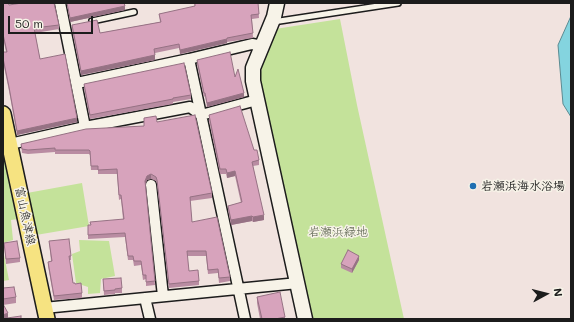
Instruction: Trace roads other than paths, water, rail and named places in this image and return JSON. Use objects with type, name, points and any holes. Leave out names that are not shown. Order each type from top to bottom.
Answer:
[{"type":"main road","name":"富山魚津線","points":[[3,114],[45,313]]},
{"type":"street","points":[[60,3],[69,26],[85,127]]},
{"type":"street","points":[[277,3],[272,22],[253,68],[253,81],[305,319]]},
{"type":"street","points":[[77,83],[252,44],[263,46]]},
{"type":"street","points":[[189,59],[245,319]]},
{"type":"street","points":[[10,144],[85,127],[190,108],[201,115],[257,100]]},
{"type":"street","points":[[151,185],[163,296]]},
{"type":"street","points":[[45,313],[145,298],[298,283]]},
{"type":"street","points":[[145,298],[150,319]]},
{"type":"lane","points":[[272,22],[364,6],[398,3]]},
{"type":"lane","points":[[88,22],[134,12]]},
{"type":"water","points":[[571,16],[571,117],[563,104],[558,45]]},
{"type":"place","name":"岩瀬浜海水浴場","points":[[473,186]]},
{"type":"park label","name":"岩瀬浜緑地","points":[[338,232]]}]
